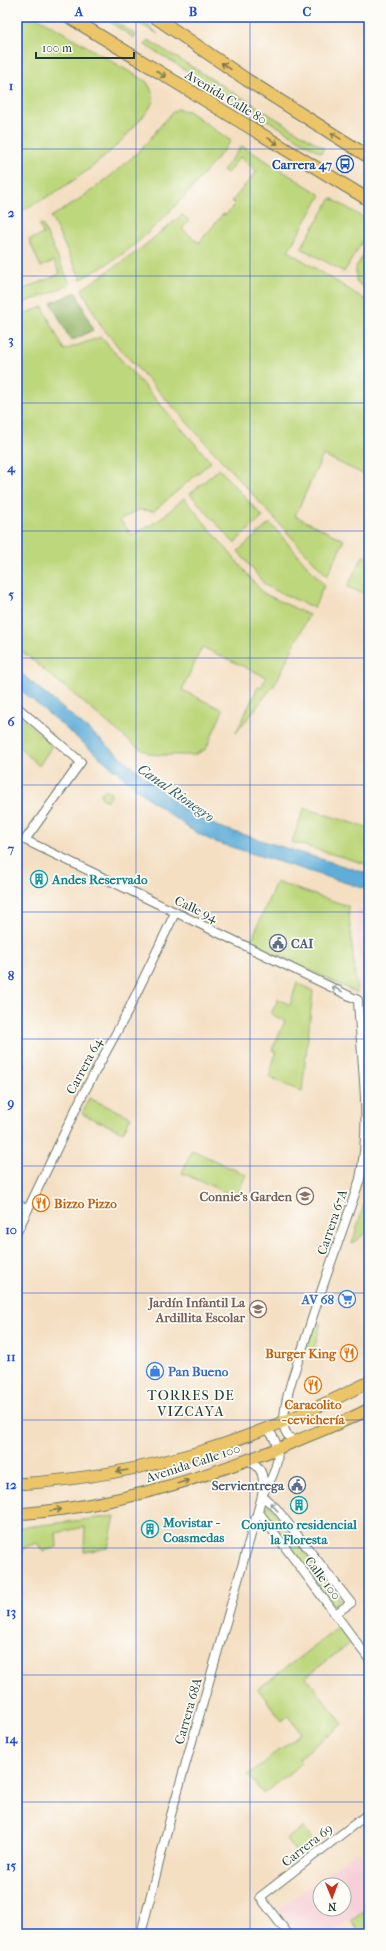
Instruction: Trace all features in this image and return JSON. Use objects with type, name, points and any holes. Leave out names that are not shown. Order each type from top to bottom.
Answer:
[{"type":"highway","name":"Avenida Calle 80","points":[[69,17],[369,200]]},
{"type":"highway","name":"Avenida Calle 80","points":[[156,17],[246,80],[369,157]]},
{"type":"main road","name":"Avenida Calle 100","points":[[17,1484],[83,1478],[139,1468],[206,1451],[284,1422],[324,1405],[369,1382]]},
{"type":"main road","name":"Avenida Calle 100","points":[[17,1514],[62,1510],[125,1498],[185,1482],[278,1448],[369,1409]]},
{"type":"street","name":"Calle 94","points":[[17,707],[81,762],[25,840],[358,1000]]},
{"type":"street","name":"Carrera 64","points":[[17,1232],[83,1094],[127,1013],[175,913]]},
{"type":"street","name":"Carrera 67A","points":[[284,1422],[294,1375],[322,1288],[360,1179],[367,1149],[367,1125],[358,1000]]},
{"type":"street","points":[[17,1204],[28,1209]]},
{"type":"street","points":[[284,1422],[286,1434],[295,1441]]},
{"type":"street","points":[[267,1429],[274,1438],[278,1448]]},
{"type":"street","name":"Carrera 68A","points":[[262,1496],[273,1475],[278,1448]]},
{"type":"street","name":"Carrera 68A","points":[[141,1934],[172,1808],[262,1496],[264,1479],[262,1474],[257,1465],[247,1460]]},
{"type":"street","name":"Calle 100","points":[[262,1496],[276,1508],[351,1603],[335,1614]]},
{"type":"street","name":"Calle 100","points":[[258,1511],[369,1659]]},
{"type":"street","name":"Carrera 69","points":[[288,1934],[260,1897],[369,1813]]},
{"type":"shaded area","points":[[357,907],[369,911],[369,1102],[367,1100],[364,997],[358,991]]},
{"type":"shaded area","points":[[357,1851],[369,1867],[369,1906],[331,1934],[297,1934],[279,1909],[312,1884],[312,1917],[352,1917],[352,1877],[322,1877]]},
{"type":"green space","points":[[17,17],[37,17],[147,82],[153,99],[145,114],[126,136],[98,162],[67,185],[17,213]]},
{"type":"green space","points":[[102,17],[108,17],[136,35],[134,38]]},
{"type":"green space","points":[[128,17],[137,17],[158,34]]},
{"type":"green space","points":[[148,40],[324,148],[321,153],[145,45]]},
{"type":"green space","points":[[177,109],[188,111],[231,141],[186,195],[135,244],[102,267],[81,279],[51,217],[76,202],[121,167],[142,148],[169,116]]},
{"type":"green space","points":[[242,146],[321,195],[288,251],[369,302],[369,477],[323,455],[295,516],[344,540],[327,576],[121,350],[101,326],[82,289],[134,254],[182,215],[189,220],[182,229],[199,243],[223,214],[226,215],[235,204],[232,201],[257,171],[240,157],[227,173],[223,170]]},
{"type":"green space","points":[[331,198],[369,221],[369,230],[344,272],[301,248]]},
{"type":"green space","points":[[42,224],[70,284],[17,305],[17,287],[19,291],[60,274],[54,261],[41,267],[29,240],[43,234],[39,225]]},
{"type":"green space","points":[[369,246],[369,290],[356,282],[356,267]]},
{"type":"green space","points":[[76,292],[93,330],[71,341],[51,303]]},
{"type":"green space","points":[[43,307],[64,350],[101,337],[211,462],[154,511],[138,510],[120,520],[132,535],[158,521],[184,498],[263,593],[309,615],[275,684],[236,733],[258,687],[261,688],[266,677],[202,647],[182,690],[223,710],[206,749],[194,755],[150,754],[133,744],[17,647],[17,316]]},
{"type":"green space","points":[[219,469],[263,517],[234,543],[190,494]]},
{"type":"green space","points":[[270,523],[324,585],[314,608],[266,586],[238,551]]},
{"type":"green space","points":[[363,556],[369,558],[369,595],[347,587]]},
{"type":"green space","points":[[17,713],[52,746],[39,766],[17,745]]},
{"type":"green space","points":[[106,790],[111,795],[106,800],[101,795]]},
{"type":"green space","points":[[304,808],[369,828],[369,865],[292,842]]},
{"type":"green space","points":[[276,882],[348,906],[357,993],[251,941]]},
{"type":"green space","points":[[297,983],[313,991],[302,1092],[269,1077],[276,1052],[272,1050],[285,1021],[271,1014],[278,999],[290,1005]]},
{"type":"green space","points":[[17,1060],[26,1065],[17,1082]]},
{"type":"green space","points":[[89,1098],[131,1117],[123,1132],[82,1114]]},
{"type":"green space","points":[[192,1150],[246,1175],[236,1197],[182,1173]]},
{"type":"green space","points":[[369,1188],[369,1230],[352,1244]]},
{"type":"green space","points":[[321,1323],[314,1350],[307,1348],[314,1326]]},
{"type":"green space","points":[[269,1505],[340,1600],[333,1605],[263,1510]]},
{"type":"green space","points":[[115,1516],[108,1548],[84,1552],[85,1527],[56,1533],[57,1547],[44,1551],[37,1543],[25,1547],[21,1555],[17,1556],[17,1528]]},
{"type":"green space","points":[[339,1627],[351,1642],[306,1677],[343,1724],[299,1758],[302,1763],[263,1794],[248,1775],[301,1733],[288,1716],[282,1721],[258,1689]]},
{"type":"green space","points":[[304,1827],[314,1843],[297,1854],[286,1839]]},
{"type":"green space","points":[[369,1907],[369,1932],[361,1934],[351,1921]]},
{"type":"water","points":[[17,670],[175,802],[197,817],[219,827],[369,874],[369,890],[212,841],[190,829],[149,799],[17,687]]},
{"type":"place","name":"Carrera 47","points":[[345,164]]},
{"type":"place","name":"Andes Reservado","points":[[39,879]]},
{"type":"place","name":"CAI","points":[[278,943]]},
{"type":"place","name":"Connie's Garden","points":[[305,1196]]},
{"type":"place","name":"Bizzo Pizzo","points":[[41,1203]]},
{"type":"place","name":"AV 68","points":[[347,1299]]},
{"type":"place","name":"Jardín Infantil La Ardillita Escolar","points":[[258,1309]]},
{"type":"place","name":"Burger King","points":[[349,1353]]},
{"type":"place","name":"Pan Bueno","points":[[155,1371]]},
{"type":"place","name":"Caracolito - cevichería","points":[[313,1385]]},
{"type":"place","name":"Servientrega","points":[[297,1485]]},
{"type":"place","name":"Conjunto residencial la Floresta","points":[[299,1505]]},
{"type":"place","name":"Movistar - Coasmedas","points":[[150,1529]]},
{"type":"district","name":"TORRES DE VIZCAYA","points":[[191,1404]]},
{"type":"water label","name":"Canal Rionegro","points":[[176,793]]}]
